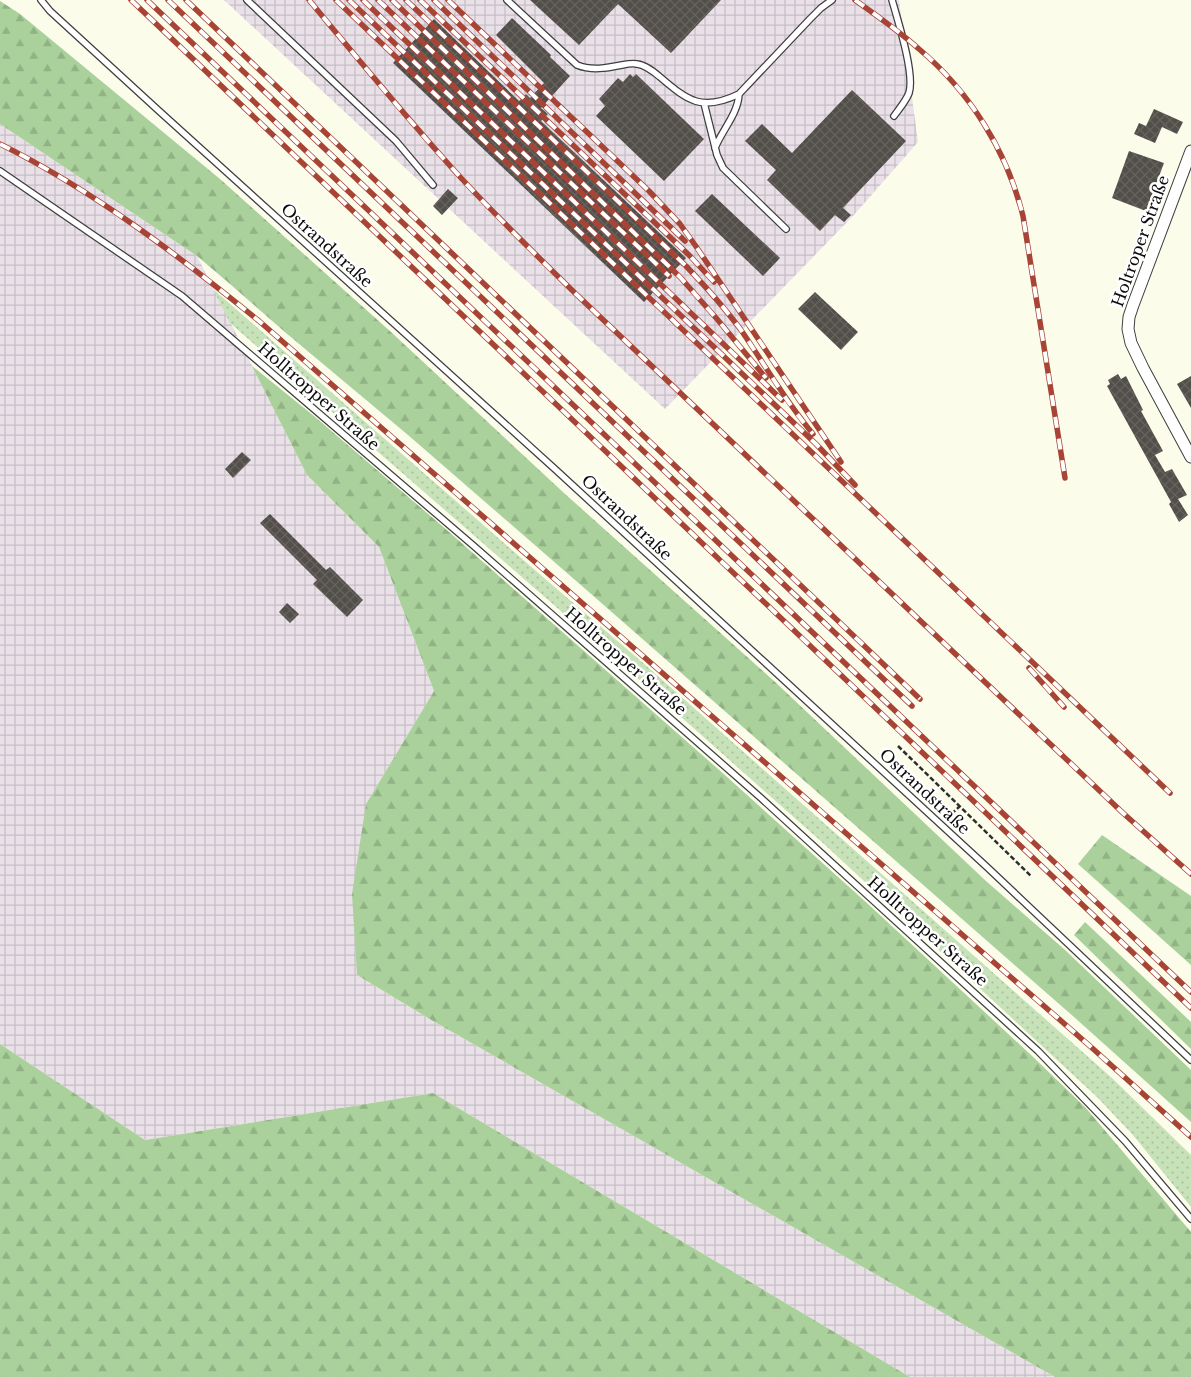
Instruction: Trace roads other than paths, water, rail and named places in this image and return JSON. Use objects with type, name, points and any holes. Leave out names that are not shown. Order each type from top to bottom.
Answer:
[{"type":"street","name":"Holtroper Straße","points":[[1191,151],[1131,311],[1128,330],[1143,368],[1191,458]]},
{"type":"lane","name":"Ostrandstraße","points":[[41,0],[50,11],[158,110],[556,470],[941,824],[1191,1060]]},
{"type":"lane","points":[[247,0],[396,141],[434,185]]},
{"type":"lane","points":[[507,0],[577,65],[595,69],[637,63],[654,71],[685,98],[704,103],[725,101],[738,94],[810,19],[832,0]]},
{"type":"lane","points":[[892,0],[904,44],[910,81],[908,95],[894,116]]},
{"type":"lane","points":[[715,148],[737,108],[738,94]]},
{"type":"lane","points":[[704,103],[715,148],[720,161],[729,175],[786,229]]},
{"type":"lane","name":"Holltropper Straße","points":[[0,171],[182,296],[754,791],[1038,1051],[1125,1141],[1191,1219]]},
{"type":"railway","points":[[131,0],[1191,1008]]},
{"type":"railway","points":[[147,0],[1191,992]]},
{"type":"railway","points":[[168,0],[912,706]]},
{"type":"railway","points":[[186,0],[920,699]]},
{"type":"railway","points":[[309,0],[442,157],[533,252],[1123,813],[1191,874]]},
{"type":"railway","points":[[336,0],[1170,793]]},
{"type":"railway","points":[[349,0],[816,444],[855,485]]},
{"type":"railway","points":[[363,0],[782,400]]},
{"type":"railway","points":[[378,0],[669,276]]},
{"type":"railway","points":[[392,0],[680,277],[766,378]]},
{"type":"railway","points":[[406,0],[686,266],[741,330],[813,434]]},
{"type":"railway","points":[[420,0],[690,256],[714,282]]},
{"type":"railway","points":[[434,0],[685,241]]},
{"type":"railway","points":[[448,0],[649,191],[680,224],[841,462]]},
{"type":"railway","points":[[855,0],[911,42],[955,84],[984,124],[997,146],[1016,192],[1023,216],[1065,478]]},
{"type":"railway","points":[[0,144],[35,162],[102,203],[198,272],[259,321],[1091,1047],[1191,1137]]},
{"type":"railway","points":[[1029,668],[1064,707]]}]
